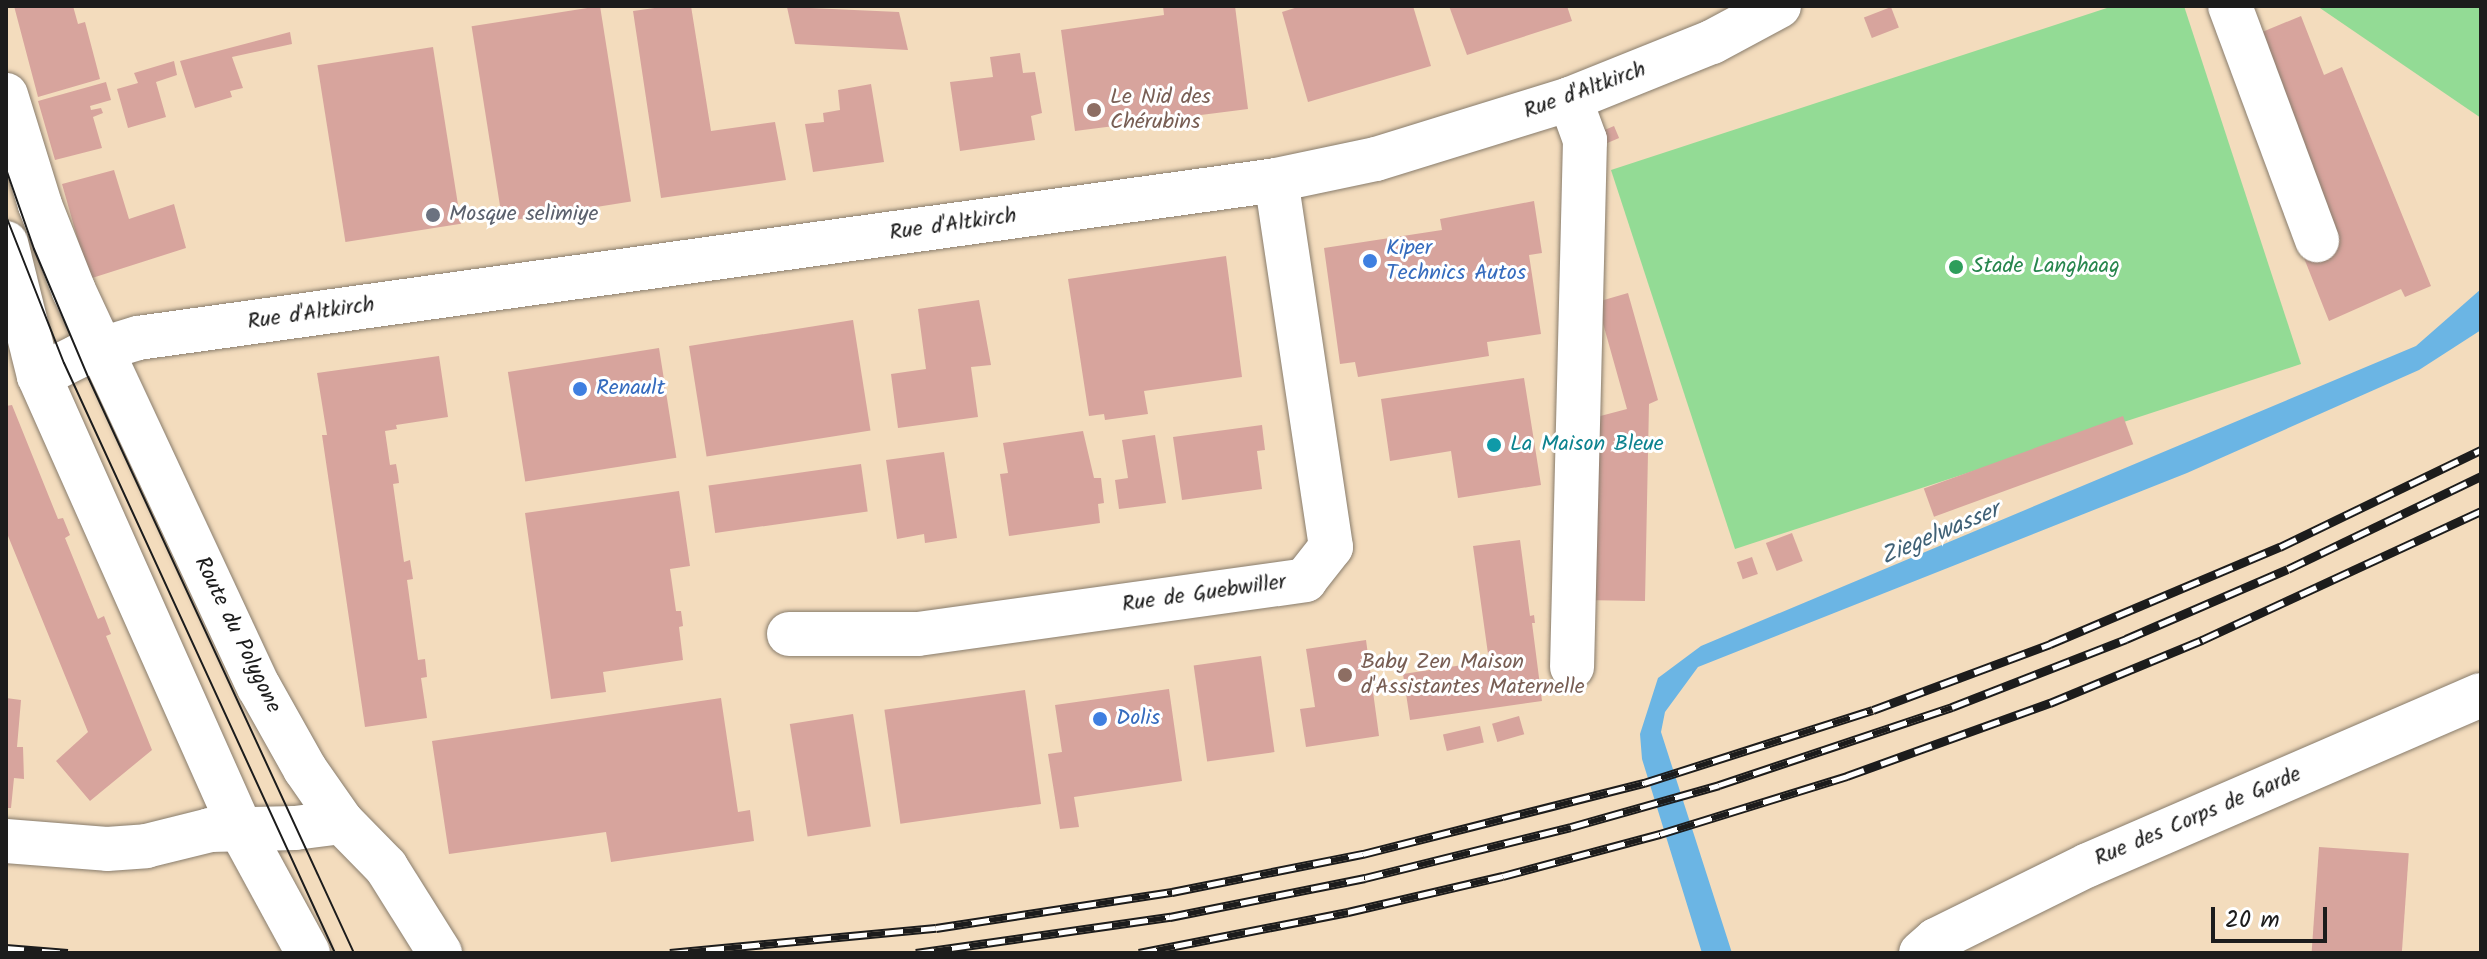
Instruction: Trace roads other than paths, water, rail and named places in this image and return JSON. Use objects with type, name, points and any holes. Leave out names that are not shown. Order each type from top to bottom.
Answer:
[{"type":"street","name":"Rue d'Altkirch","points":[[102,349],[138,338],[1276,180],[1376,159],[1570,99],[1712,42],[1779,6]]},
{"type":"street","points":[[2230,6],[2317,240]]},
{"type":"street","name":"Route du Polygone","points":[[6,95],[40,205],[74,291],[259,687],[305,769],[342,822],[386,867],[440,953]]},
{"type":"street","points":[[1570,99],[1585,140],[1572,667]]},
{"type":"street","name":"Rue de Guebwiller","points":[[789,634],[918,634],[1305,580],[1331,547],[1276,180]]},
{"type":"street","points":[[6,243],[39,376],[241,830],[308,953]]},
{"type":"street","points":[[39,376],[102,349]]},
{"type":"street","name":"Rue des Corps de Garde","points":[[1921,953],[1936,940],[2088,865],[2481,695]]},
{"type":"street","points":[[6,841],[107,849],[146,846],[210,830],[342,822]]},
{"type":"water","points":[[2481,289],[2481,330],[2419,370],[2187,473],[1698,667],[1665,712],[1661,732],[1732,953],[1702,953],[1642,759],[1640,734],[1658,678],[1701,646],[2416,346]]},
{"type":"tram line","points":[[6,169],[34,249],[89,379],[354,953]]},
{"type":"tram line","points":[[6,216],[64,363],[335,953]]},
{"type":"railway","points":[[670,953],[936,928],[1172,892],[1363,854],[1644,783],[1873,710],[2050,644],[2280,547],[2481,450]]},
{"type":"railway","points":[[916,953],[1170,917],[1365,878],[1571,827],[1719,785],[1952,707],[2126,639],[2288,569],[2481,476]]},
{"type":"railway","points":[[1139,953],[1348,912],[1503,876],[1660,834],[1847,776],[2050,703],[2202,640],[2481,511]]},
{"type":"railway","points":[[6,948],[68,953]]},
{"type":"place","name":"Le Nid des Chérubins","points":[[1094,110]]},
{"type":"place","name":"Mosque selimiye","points":[[433,215]]},
{"type":"place","name":"Kiper Technics Autos","points":[[1370,261]]},
{"type":"place","name":"Stade Langhaag","points":[[1956,267]]},
{"type":"place","name":"Renault","points":[[580,389]]},
{"type":"place","name":"La Maison Bleue","points":[[1494,445]]},
{"type":"place","name":"Baby Zen Maison d'Assistantes Maternelle","points":[[1345,675]]},
{"type":"place","name":"Dolis","points":[[1100,719]]},
{"type":"water label","name":"Ziegelwasser","points":[[1940,534]]}]
